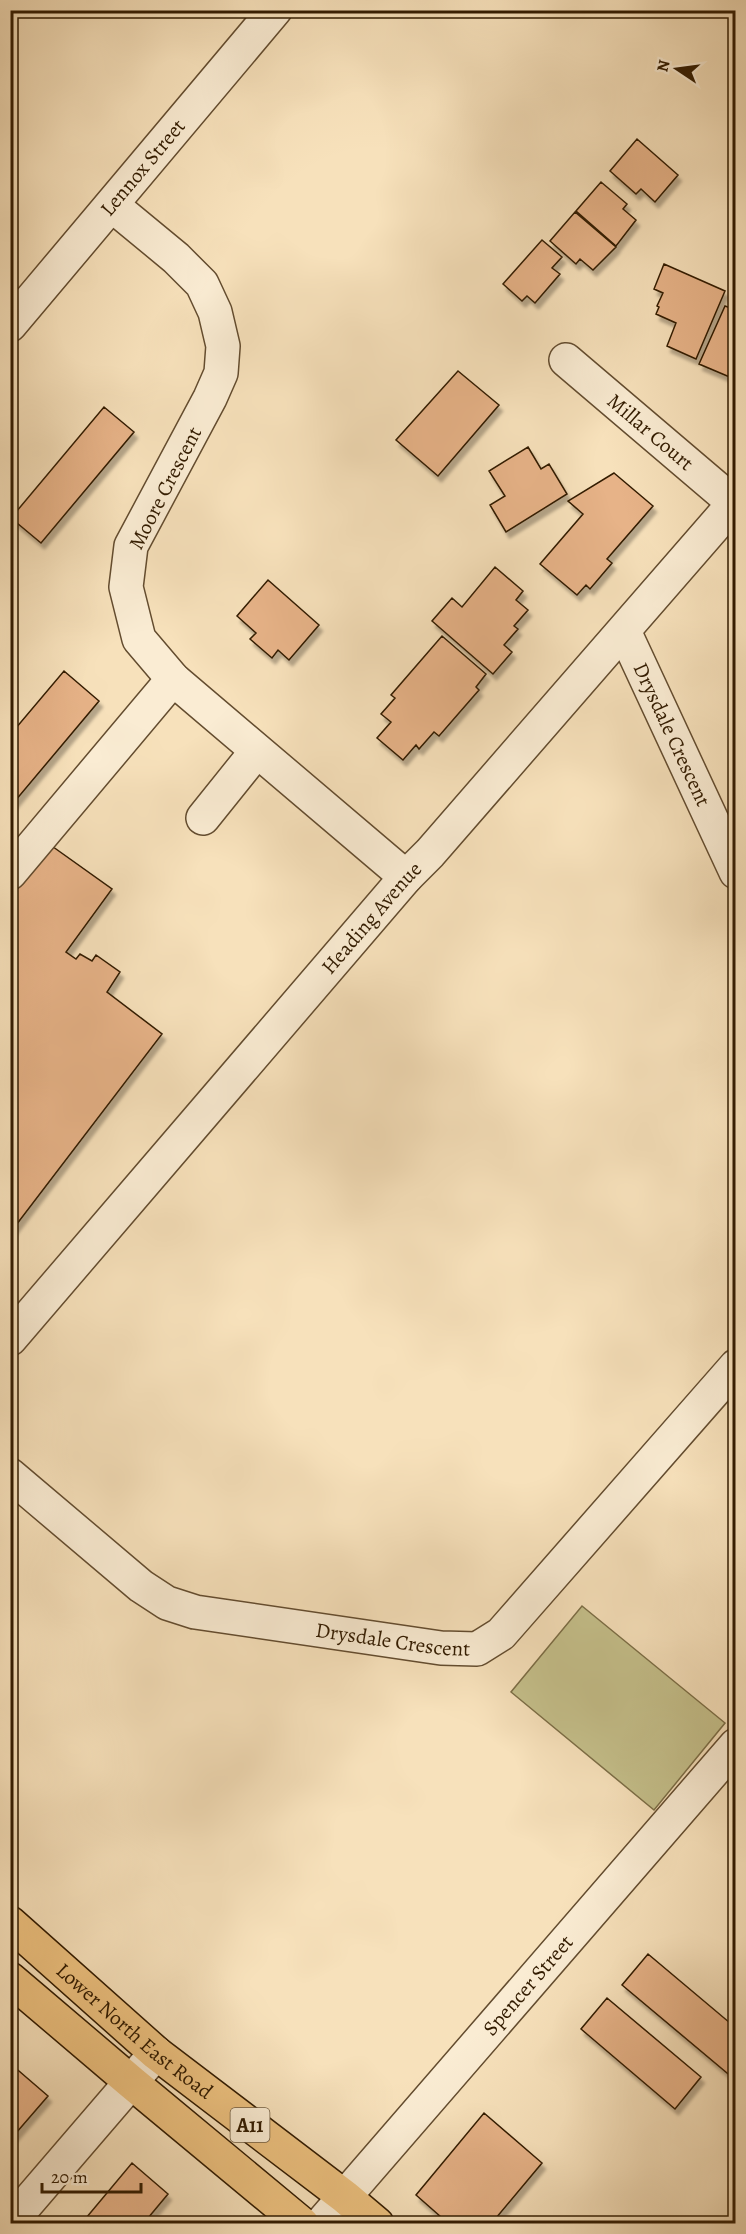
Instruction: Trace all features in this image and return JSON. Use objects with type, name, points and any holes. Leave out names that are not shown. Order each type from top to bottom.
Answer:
[{"type":"main road","name":"Lower North East Road","points":[[10,1923],[156,2053],[377,2223]]},
{"type":"main road","name":"Lower North East Road","points":[[10,1979],[302,2223]]},
{"type":"street","name":"Lennox Street","points":[[10,326],[275,10]]},
{"type":"street","name":"Moore Crescent","points":[[112,206],[176,258],[202,284],[215,312],[223,346],[221,373],[210,398],[131,546],[126,587],[139,639],[173,679],[256,752],[406,877]]},
{"type":"street","name":"Millar Court","points":[[566,360],[735,502]]},
{"type":"street","name":"Heading Avenue","points":[[10,1339],[406,877],[430,853],[735,502]]},
{"type":"street","name":"Drysdale Crescent","points":[[624,631],[735,872]]},
{"type":"street","points":[[10,873],[173,679]]},
{"type":"street","points":[[203,818],[256,752]]},
{"type":"street","name":"Drysdale Crescent","points":[[10,1475],[141,1586],[167,1603],[195,1612],[441,1648],[477,1649],[501,1634],[732,1376]]},
{"type":"street","name":"Spencer Street","points":[[321,2223],[735,1745]]},
{"type":"street","points":[[10,2223],[156,2053]]},
{"type":"shaded area","points":[[582,1606],[725,1723],[654,1810],[511,1692]]},
{"type":"building","points":[[637,139],[678,175],[655,202],[641,189],[636,194],[610,171]]},
{"type":"building","points":[[601,182],[627,204],[623,209],[636,220],[616,246],[576,211]]},
{"type":"building","points":[[575,212],[616,247],[593,270],[580,259],[576,264],[550,241]]},
{"type":"building","points":[[542,240],[562,257],[552,268],[560,274],[535,303],[527,296],[522,301],[503,284]]},
{"type":"building","points":[[664,264],[725,291],[696,359],[667,346],[676,323],[656,314],[663,293],[654,289]]},
{"type":"building","points":[[725,306],[736,310],[736,369],[732,378],[699,364]]},
{"type":"building","points":[[458,371],[499,405],[438,476],[396,440]]},
{"type":"building","points":[[104,407],[134,432],[41,543],[11,518]]},
{"type":"building","points":[[528,447],[541,469],[549,464],[567,494],[506,532],[490,505],[505,496],[489,471]]},
{"type":"building","points":[[614,473],[653,506],[607,559],[612,563],[590,589],[586,585],[577,595],[540,564],[583,514],[568,501]]},
{"type":"building","points":[[495,567],[523,591],[516,600],[528,610],[514,626],[518,629],[504,645],[512,652],[493,674],[432,621],[452,598],[462,607]]},
{"type":"building","points":[[268,580],[319,625],[289,660],[278,650],[272,658],[250,639],[256,633],[237,616]]},
{"type":"building","points":[[442,636],[486,674],[476,687],[479,690],[439,736],[434,732],[419,749],[416,745],[403,760],[377,738],[391,722],[381,714],[395,698],[391,695]]},
{"type":"building","points":[[64,671],[99,701],[10,807],[10,735]]},
{"type":"building","points":[[49,844],[112,889],[66,952],[76,959],[80,954],[92,961],[96,955],[120,972],[107,992],[162,1034],[10,1233],[10,895]]},
{"type":"building","points":[[648,1954],[736,2028],[736,2075],[733,2078],[622,1985]]},
{"type":"building","points":[[607,1998],[701,2077],[675,2109],[581,2029]]},
{"type":"building","points":[[12,2065],[48,2096],[10,2140],[10,2066]]},
{"type":"building","points":[[484,2113],[542,2163],[491,2224],[449,2224],[416,2195]]},
{"type":"building","points":[[132,2163],[168,2194],[143,2224],[81,2224]]}]
